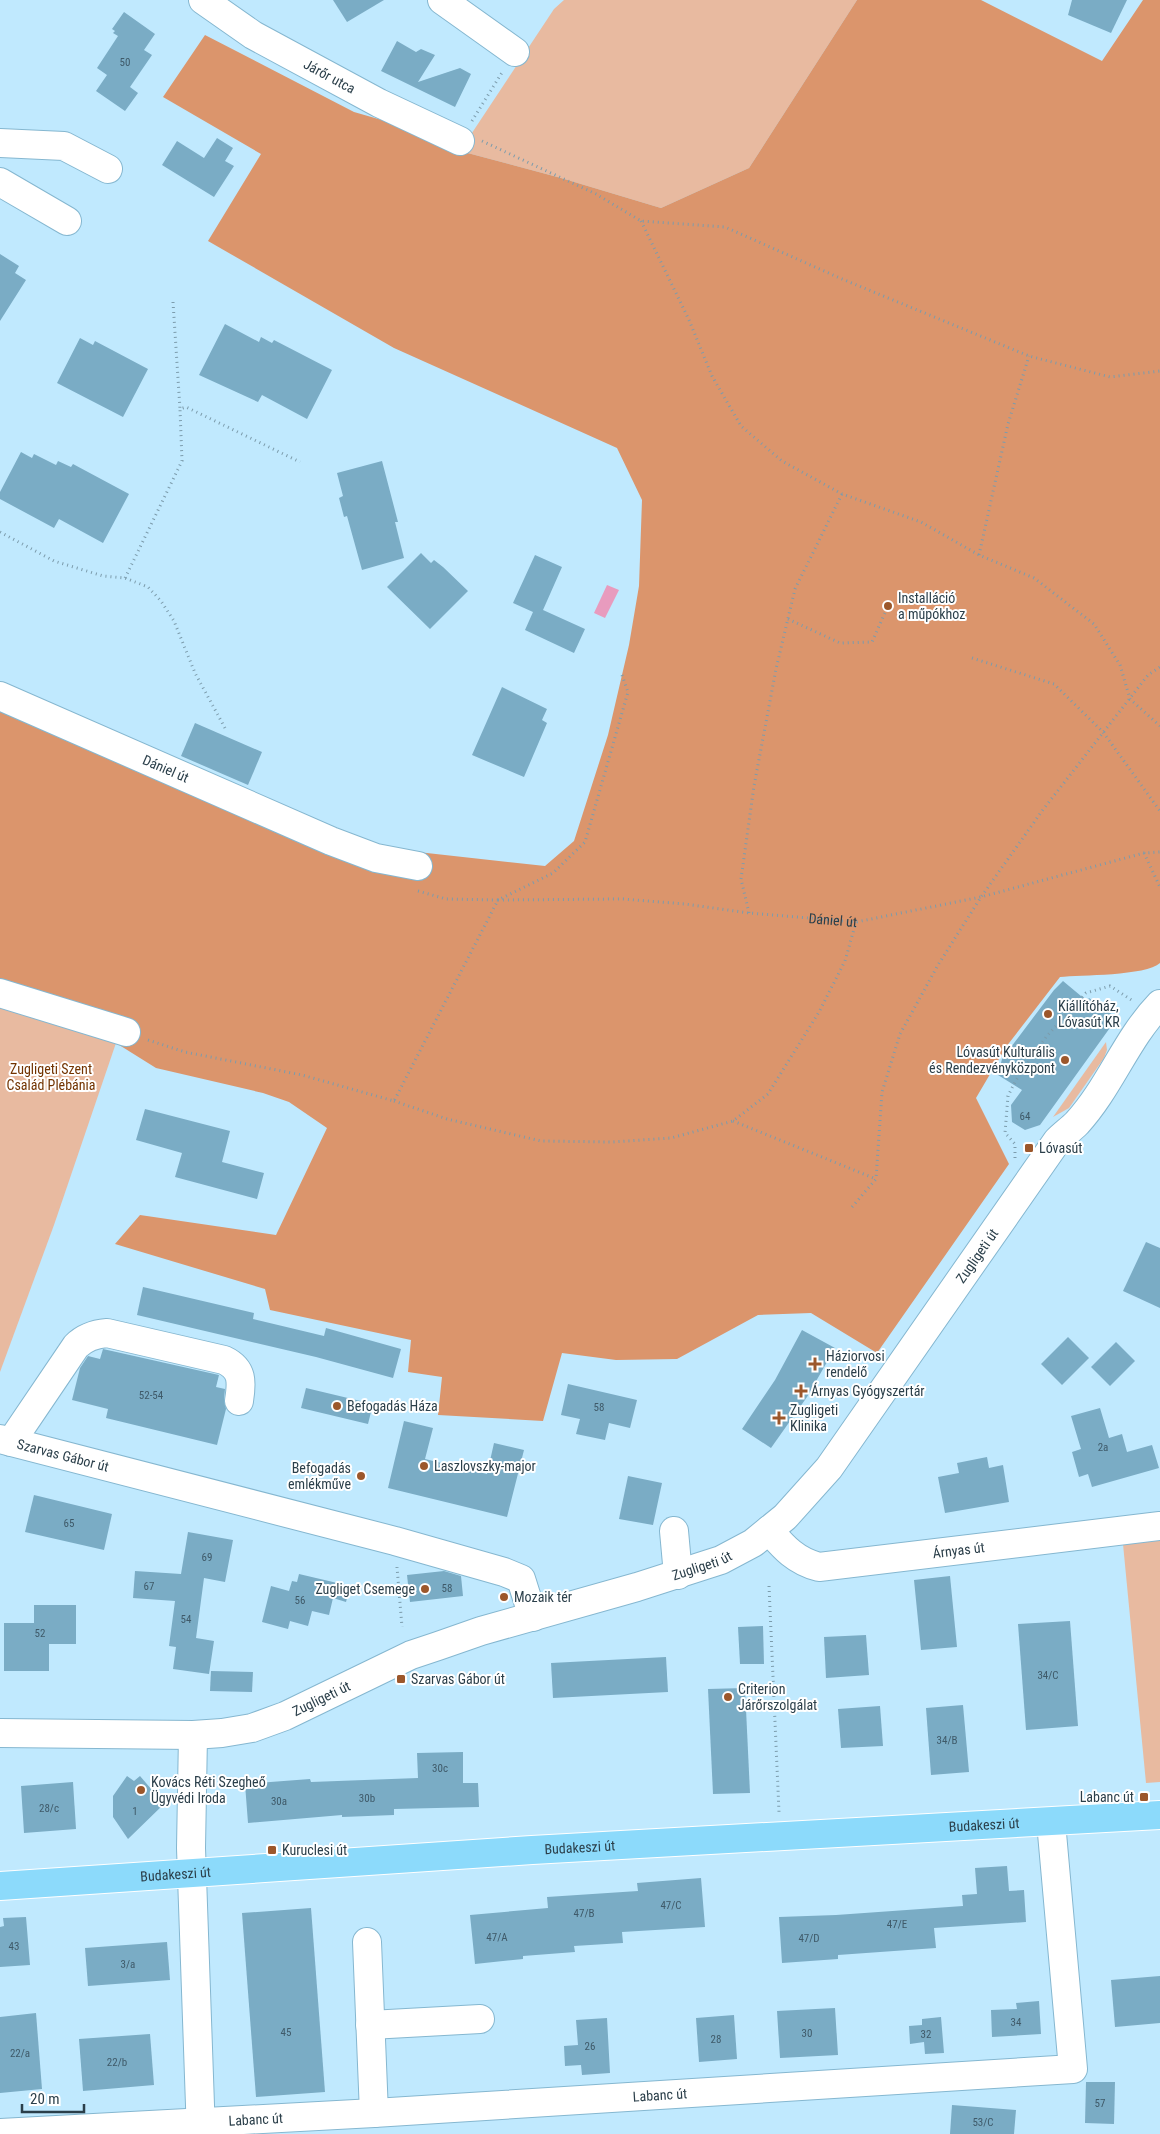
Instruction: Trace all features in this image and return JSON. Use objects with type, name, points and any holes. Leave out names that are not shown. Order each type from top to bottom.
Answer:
[{"type":"main road","name":"Budakeszi út","points":[[0,1886],[542,1850],[1160,1815]]},
{"type":"street","name":"Járőr utca","points":[[203,0],[253,35],[379,103],[460,141]]},
{"type":"street","points":[[442,0],[515,52]]},
{"type":"street","points":[[0,143],[64,146],[108,169]]},
{"type":"street","points":[[0,182],[68,221]]},
{"type":"street","name":"Dániel út","points":[[0,696],[331,841],[376,858],[415,878]]},
{"type":"street","points":[[0,992],[126,1032]]},
{"type":"street","name":"Zugligeti út","points":[[0,1733],[193,1735],[252,1728],[286,1716],[411,1655],[481,1631],[678,1575],[721,1560],[752,1543],[791,1510],[829,1468],[1057,1141],[1077,1123],[1085,1112],[1146,1018],[1148,1004]]},
{"type":"street","points":[[5,1440],[76,1346],[82,1340],[99,1334],[107,1333],[224,1360],[236,1367],[241,1381],[239,1401]]},
{"type":"street","name":"Szarvas Gábor út","points":[[5,1440],[395,1541],[504,1572],[521,1579],[526,1589],[533,1617]]},
{"type":"street","name":"Árnyas út","points":[[768,1530],[796,1558],[819,1566],[1160,1526]]},
{"type":"street","points":[[674,1531],[678,1575]]},
{"type":"street","points":[[193,1735],[193,1874],[201,2128]]},
{"type":"street","name":"Labanc út","points":[[0,2133],[201,2128],[374,2113],[1073,2069],[1051,1822]]},
{"type":"street","points":[[367,1942],[374,2113]]},
{"type":"street","points":[[370,2025],[480,2019]]},
{"type":"path","points":[[460,141],[515,52]]},
{"type":"path","points":[[460,141],[479,140],[596,194],[641,221],[725,226],[842,279],[1029,356],[1110,377],[1160,371]]},
{"type":"path","points":[[641,221],[689,320],[712,376],[741,426],[782,461],[842,494],[920,522],[979,555],[1034,578],[1094,624],[1120,664],[1130,699],[1160,726]]},
{"type":"path","points":[[125,578],[182,461],[173,302]]},
{"type":"path","points":[[979,555],[1008,424],[1029,356]]},
{"type":"path","points":[[180,409],[186,407],[300,462]]},
{"type":"path","points":[[749,912],[741,879],[754,786],[776,669],[795,589],[842,494]]},
{"type":"path","points":[[0,532],[54,561],[103,576],[125,578],[148,587],[166,607],[174,621],[195,673],[225,728]]},
{"type":"path","points":[[788,619],[840,643],[872,642],[888,606]]},
{"type":"path","points":[[972,658],[1054,684],[1104,732],[1160,811]]},
{"type":"path","points":[[852,1206],[876,1179],[882,1092],[900,1034],[938,965],[981,898],[1042,811],[1148,674],[1160,667]]},
{"type":"path","name":"Dániel út","points":[[498,900],[553,873],[585,842],[628,692],[622,675]]},
{"type":"path","points":[[1144,852],[1160,887]]},
{"type":"path","name":"Dániel út","points":[[415,878],[446,899],[622,899],[856,922],[981,898],[1144,852],[1160,852]]},
{"type":"path","points":[[394,1101],[498,900]]},
{"type":"path","points":[[126,1032],[185,1052],[302,1076],[394,1101],[447,1119],[541,1141],[612,1142],[671,1138],[733,1121],[768,1094],[819,1012],[845,960],[856,922]]},
{"type":"path","points":[[1015,1161],[1015,1144],[1005,1133],[1008,1096],[1016,1080],[1046,1037],[1086,993],[1110,986],[1148,1004]]},
{"type":"path","points":[[733,1121],[876,1179]]},
{"type":"path","points":[[395,1541],[402,1627]]},
{"type":"path","points":[[769,1586],[779,1812]]},
{"type":"green space","points":[[564,0],[857,0],[749,168],[661,208],[561,178],[460,151],[554,9]]},
{"type":"green space","name":"Zugligeti Szent Család Plébánia","points":[[0,1007],[116,1043],[54,1225],[0,1372]]},
{"type":"green space","points":[[1106,1042],[1107,1050],[1104,1058],[1069,1108],[1053,1117]]},
{"type":"green space","points":[[1160,1540],[1160,1782],[1146,1783],[1123,1544]]},
{"type":"shaded area","points":[[857,0],[981,0],[1102,61],[1143,0],[1160,0],[1160,963],[1153,967],[1127,973],[1060,977],[1006,1047],[976,1098],[1009,1164],[877,1353],[811,1313],[758,1315],[677,1359],[616,1360],[562,1353],[543,1421],[438,1415],[442,1377],[408,1372],[411,1340],[270,1310],[265,1289],[115,1244],[140,1215],[276,1235],[327,1128],[289,1102],[263,1093],[156,1068],[116,1043],[0,1007],[0,707],[346,844],[545,866],[574,841],[608,735],[629,645],[639,586],[642,500],[617,448],[394,348],[208,241],[261,154],[163,97],[205,35],[354,112],[434,135],[460,151],[561,178],[661,208],[749,168]]},
{"type":"shaded area","points":[[607,585],[619,590],[605,618],[594,613]]},
{"type":"building","points":[[333,0],[384,0],[347,22]]},
{"type":"building","points":[[1072,0],[1127,0],[1111,33],[1068,15]]},
{"type":"building","points":[[124,12],[155,34],[144,50],[152,55],[130,87],[138,93],[125,111],[96,91],[107,75],[97,68],[118,36],[113,33],[115,31],[112,29]]},
{"type":"building","points":[[397,41],[416,52],[421,49],[435,55],[418,82],[460,68],[471,74],[455,107],[381,71]]},
{"type":"building","points":[[217,138],[233,148],[225,161],[234,166],[214,197],[162,165],[177,141],[204,158]]},
{"type":"building","points":[[0,254],[19,266],[15,273],[26,280],[0,321]]},
{"type":"building","points":[[225,324],[259,342],[261,337],[272,343],[274,340],[332,370],[307,419],[262,395],[258,402],[199,375]]},
{"type":"building","points":[[80,338],[93,345],[95,341],[148,369],[123,417],[57,383]]},
{"type":"building","points":[[21,452],[32,458],[34,454],[56,465],[58,461],[71,467],[73,464],[129,494],[103,543],[59,519],[54,528],[0,499],[0,492]]},
{"type":"building","points":[[382,461],[398,522],[395,522],[404,558],[362,570],[347,516],[344,517],[339,498],[343,496],[337,473]]},
{"type":"building","points":[[421,553],[431,563],[434,560],[443,567],[468,591],[430,629],[387,587]]},
{"type":"building","points":[[535,555],[562,567],[543,610],[585,629],[574,653],[525,630],[533,612],[513,603]]},
{"type":"building","points":[[502,687],[547,709],[542,720],[547,723],[524,777],[472,755]]},
{"type":"building","points":[[195,723],[262,752],[248,785],[181,756]]},
{"type":"building","points":[[1063,981],[1087,1001],[1089,998],[1117,1018],[1040,1125],[1025,1130],[1012,1122],[1011,1105],[1022,1090],[998,1075],[1002,1059],[1054,990]]},
{"type":"building","points":[[145,1109],[230,1131],[222,1162],[264,1173],[257,1199],[175,1177],[182,1153],[136,1140]]},
{"type":"building","points":[[1146,1242],[1160,1248],[1160,1308],[1123,1291]]},
{"type":"building","points":[[143,1287],[254,1313],[253,1319],[324,1336],[326,1328],[401,1349],[393,1378],[316,1357],[137,1315]]},
{"type":"building","points":[[802,1330],[835,1348],[807,1397],[771,1448],[742,1429],[775,1380]]},
{"type":"building","points":[[1068,1337],[1089,1358],[1062,1385],[1041,1364]]},
{"type":"building","points":[[1116,1342],[1135,1361],[1110,1386],[1091,1367]]},
{"type":"building","points":[[103,1349],[219,1375],[216,1387],[225,1389],[226,1409],[217,1445],[106,1418],[108,1409],[72,1400],[80,1368],[88,1356],[100,1359]]},
{"type":"building","points":[[568,1384],[637,1400],[630,1428],[609,1423],[605,1440],[576,1434],[580,1419],[561,1415]]},
{"type":"building","name":"Befogadás Háza","points":[[306,1388],[373,1404],[368,1424],[301,1408]]},
{"type":"building","points":[[1100,1408],[1109,1438],[1122,1434],[1127,1452],[1152,1445],[1159,1468],[1092,1487],[1088,1474],[1079,1477],[1072,1452],[1081,1449],[1071,1416]]},
{"type":"building","name":"Laszlovszky-major","points":[[404,1421],[433,1428],[425,1459],[487,1474],[494,1443],[524,1450],[507,1517],[388,1488]]},
{"type":"building","points":[[987,1457],[989,1468],[1003,1465],[1009,1502],[945,1513],[938,1477],[959,1473],[957,1463]]},
{"type":"building","points":[[628,1476],[662,1483],[653,1525],[619,1519]]},
{"type":"building","points":[[34,1495],[112,1514],[104,1550],[25,1532]]},
{"type":"building","points":[[188,1532],[233,1540],[225,1582],[204,1578],[196,1638],[214,1641],[209,1674],[173,1669],[176,1647],[169,1646],[175,1601],[133,1598],[135,1571],[181,1574]]},
{"type":"building","points":[[444,1571],[461,1576],[463,1596],[410,1602],[407,1575]]},
{"type":"building","points":[[299,1574],[350,1586],[346,1602],[333,1598],[329,1615],[312,1611],[308,1626],[290,1621],[288,1629],[262,1622],[271,1586],[289,1591],[292,1581],[297,1582]]},
{"type":"building","points":[[950,1576],[957,1647],[921,1650],[914,1580]]},
{"type":"building","points":[[34,1605],[76,1605],[76,1644],[49,1644],[49,1671],[4,1671],[4,1623],[34,1623]]},
{"type":"building","points":[[1070,1621],[1078,1726],[1026,1730],[1018,1624]]},
{"type":"building","points":[[763,1626],[764,1664],[740,1664],[738,1627]]},
{"type":"building","points":[[866,1635],[869,1675],[826,1678],[824,1637]]},
{"type":"building","points":[[666,1657],[668,1692],[553,1698],[551,1663]]},
{"type":"building","points":[[211,1671],[253,1672],[252,1692],[210,1691]]},
{"type":"building","points":[[745,1688],[750,1793],[713,1794],[708,1689]]},
{"type":"building","points":[[963,1705],[969,1772],[931,1775],[926,1708]]},
{"type":"building","points":[[880,1706],[883,1746],[841,1748],[838,1709]]},
{"type":"building","points":[[463,1752],[463,1783],[478,1783],[479,1807],[394,1809],[394,1815],[342,1817],[342,1815],[248,1823],[245,1784],[310,1779],[311,1782],[418,1778],[417,1753]]},
{"type":"building","points":[[127,1776],[134,1781],[140,1776],[164,1804],[128,1839],[113,1817],[113,1796]]},
{"type":"building","points":[[73,1782],[76,1829],[24,1833],[21,1786]]},
{"type":"building","points":[[1007,1866],[1009,1891],[1024,1890],[1026,1922],[934,1928],[936,1948],[838,1955],[838,1959],[782,1963],[779,1917],[963,1906],[962,1895],[977,1894],[975,1868]]},
{"type":"building","points":[[701,1878],[705,1927],[622,1932],[623,1943],[574,1946],[575,1952],[523,1956],[523,1959],[475,1964],[470,1915],[548,1908],[547,1897],[638,1891],[637,1883]]},
{"type":"building","points":[[311,1908],[325,2092],[256,2097],[242,1913]]},
{"type":"building","points":[[26,1917],[30,1965],[0,1967],[0,1927],[4,1926],[3,1918]]},
{"type":"building","points":[[167,1942],[170,1980],[88,1986],[85,1948]]},
{"type":"building","points":[[1160,1976],[1160,2023],[1115,2027],[1111,1980]]},
{"type":"building","points":[[1039,2001],[1041,2034],[992,2037],[991,2010],[1017,2009],[1016,2003]]},
{"type":"building","points":[[835,2008],[838,2055],[780,2058],[777,2011]]},
{"type":"building","points":[[36,2013],[42,2089],[0,2093],[0,2017]]},
{"type":"building","points":[[734,2015],[737,2059],[699,2062],[696,2018]]},
{"type":"building","points":[[941,2017],[944,2053],[925,2054],[924,2042],[910,2044],[909,2026],[922,2025],[922,2019]]},
{"type":"building","points":[[607,2018],[610,2073],[582,2075],[581,2065],[565,2066],[564,2046],[578,2045],[576,2020]]},
{"type":"building","points":[[150,2034],[154,2085],[83,2091],[79,2039]]},
{"type":"building","points":[[1086,2082],[1115,2082],[1114,2124],[1085,2123]]},
{"type":"building","points":[[952,2105],[1016,2110],[1014,2134],[950,2134]]},
{"type":"place","name":"Installáció a műpókhoz","points":[[888,606]]},
{"type":"place","name":"Kiállítóház, Lóvasút KR","points":[[1048,1014]]},
{"type":"place","name":"Lóvasút Kulturális és Rendezvényközpont","points":[[1065,1060]]},
{"type":"place","name":"Lóvasút","points":[[1029,1148]]},
{"type":"place","name":"Háziorvosi rendelő","points":[[815,1364]]},
{"type":"place","name":"Árnyas Gyógyszertár","points":[[801,1391]]},
{"type":"place","name":"Befogadás Háza","points":[[337,1406]]},
{"type":"place","name":"Zugligeti Klinika","points":[[779,1418]]},
{"type":"place","name":"Laszlovszky-major","points":[[424,1466]]},
{"type":"place","name":"Befogadás emlékműve","points":[[361,1476]]},
{"type":"place","name":"Zugliget Csemege","points":[[425,1589]]},
{"type":"place","name":"Mozaik tér","points":[[504,1597]]},
{"type":"place","name":"Szarvas Gábor út","points":[[401,1679]]},
{"type":"place","name":"Criterion Járőrszolgálat","points":[[728,1697]]},
{"type":"place","name":"Kovács Réti Szegheő Ügyvédi Iroda","points":[[141,1790]]},
{"type":"place","name":"Labanc út","points":[[1144,1797]]},
{"type":"place","name":"Kuruclesi út","points":[[272,1850]]}]
